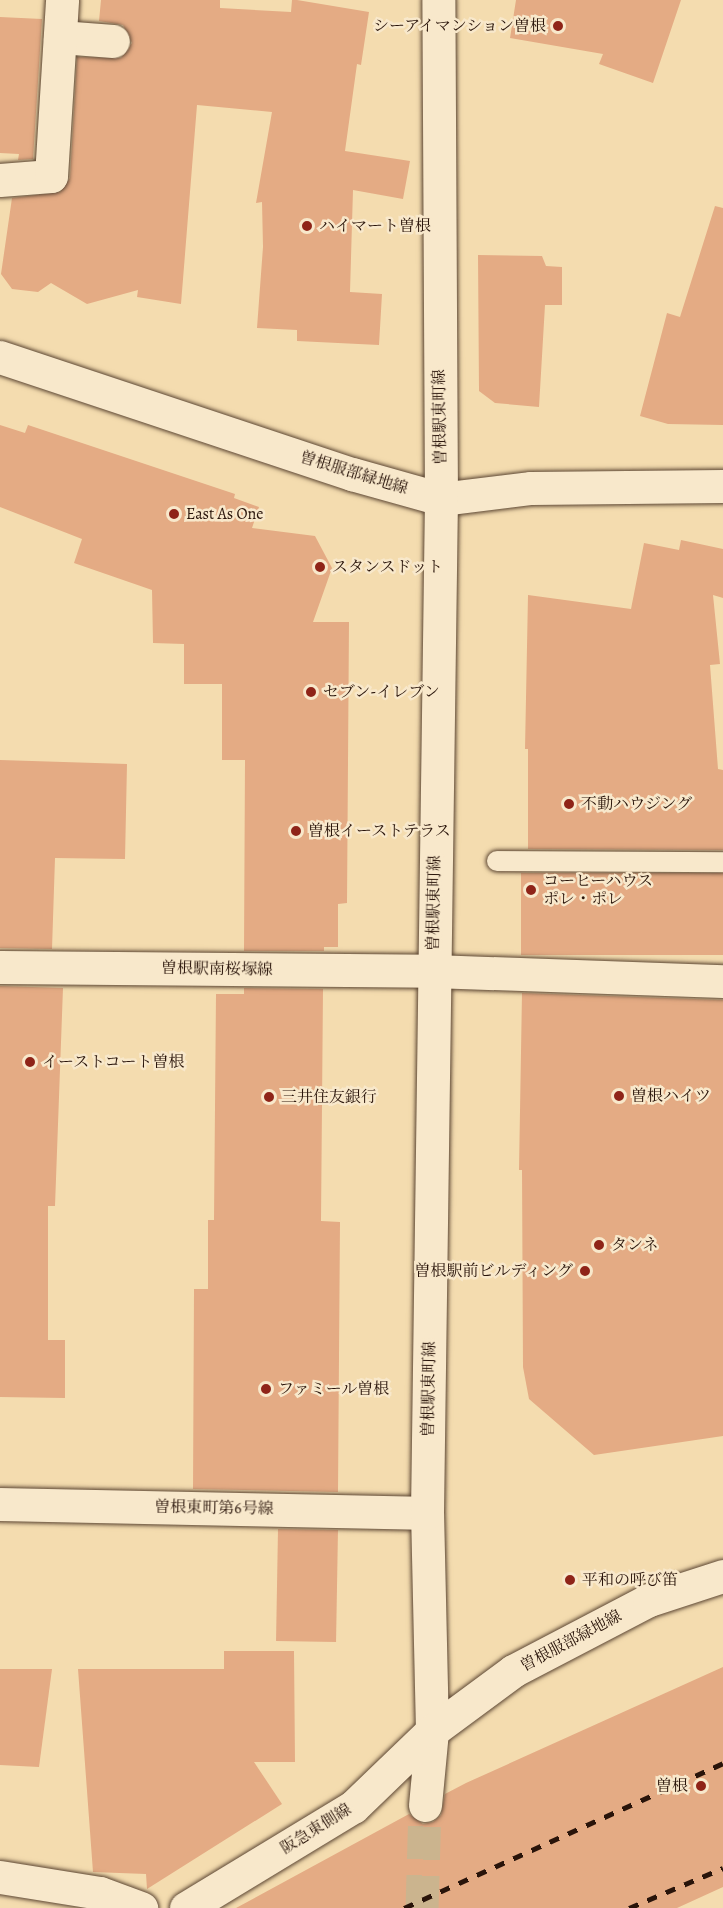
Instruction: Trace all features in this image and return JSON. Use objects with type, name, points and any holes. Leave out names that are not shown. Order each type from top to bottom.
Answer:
[{"type":"street","points":[[0,180],[51,176],[62,0]]},
{"type":"street","name":"曽根駅東町線","points":[[425,1805],[432,1731],[427,1513],[441,498],[438,0]]},
{"type":"street","points":[[60,37],[114,41]]},
{"type":"street","name":"曽根服部緑地線","points":[[0,357],[352,474],[441,498],[531,488],[723,486]]},
{"type":"street","name":"曽根駅南桜塚線","points":[[0,967],[433,971],[723,981]]},
{"type":"street","name":"曽根東町第6号線","points":[[0,1504],[427,1513]]},
{"type":"street","name":"曽根服部緑地線","points":[[432,1731],[513,1671],[649,1600],[723,1576]]},
{"type":"street","name":"阪急東側線","points":[[186,1908],[352,1807],[432,1731]]},
{"type":"street","points":[[0,1877],[100,1893],[141,1908]]},
{"type":"lane","points":[[497,861],[723,862]]},
{"type":"building","points":[[101,0],[220,0],[220,8],[291,12],[292,0],[297,0],[369,12],[361,65],[357,64],[345,151],[410,161],[403,199],[353,190],[350,292],[382,294],[379,345],[297,341],[297,330],[257,328],[263,247],[262,202],[256,203],[272,112],[197,105],[181,304],[137,297],[138,290],[87,304],[51,283],[38,292],[12,289],[1,274],[12,198],[60,192],[70,178],[77,57],[121,58],[132,43],[123,25],[99,21]]},
{"type":"building","name":"シーアイマンション曽根","points":[[516,0],[681,0],[653,83],[599,64],[603,54],[510,38]]},
{"type":"building","points":[[0,17],[42,19],[33,159],[18,160],[19,154],[0,153]]},
{"type":"building","points":[[715,206],[723,208],[723,425],[668,424],[640,416],[667,313],[680,317]]},
{"type":"building","points":[[478,255],[542,256],[546,266],[562,267],[562,305],[545,305],[539,407],[495,403],[479,391]]},
{"type":"building","points":[[0,425],[25,433],[28,425],[235,494],[234,498],[259,507],[252,528],[315,536],[332,568],[313,622],[349,622],[347,903],[338,904],[338,947],[324,947],[324,951],[244,951],[245,760],[222,760],[222,684],[184,684],[184,644],[153,643],[152,590],[74,563],[82,539],[0,507]]},
{"type":"building","points":[[681,540],[723,549],[723,598],[713,595],[720,664],[710,665],[718,769],[723,770],[723,850],[528,849],[528,749],[525,749],[528,595],[631,609],[644,543],[679,550]]},
{"type":"building","points":[[0,760],[127,764],[125,859],[55,858],[52,949],[0,948]]},
{"type":"building","points":[[521,873],[723,873],[723,955],[521,955]]},
{"type":"building","points":[[0,986],[63,988],[55,1206],[48,1206],[48,1340],[65,1340],[65,1398],[0,1397]]},
{"type":"building","points":[[244,988],[323,989],[321,1221],[340,1222],[338,1492],[193,1489],[194,1289],[208,1289],[208,1220],[214,1220],[216,994],[244,994]]},
{"type":"building","points":[[522,993],[723,1000],[723,1436],[594,1455],[529,1399],[523,1367],[522,1170],[519,1170]]},
{"type":"building","points":[[278,1529],[338,1530],[336,1642],[276,1641]]},
{"type":"building","points":[[224,1651],[294,1651],[295,1762],[254,1762],[282,1804],[147,1889],[146,1874],[93,1872],[78,1669],[224,1669]]},
{"type":"building","points":[[723,1667],[723,1887],[677,1908],[236,1908],[409,1814],[423,1824],[433,1822],[441,1815],[445,1794]]},
{"type":"building","points":[[0,1669],[52,1669],[39,1767],[0,1765]]},
{"type":"tunnel","points":[[422,1908],[425,1805]]},
{"type":"railway","points":[[404,1908],[723,1763]]},
{"type":"railway","points":[[629,1908],[723,1868]]},
{"type":"place","name":"シーアイマンション曽根","points":[[558,26]]},
{"type":"place","name":"ハイマート曽根","points":[[307,226]]},
{"type":"place","name":"East As One","points":[[174,514]]},
{"type":"place","name":"スタンスドット","points":[[320,567]]},
{"type":"place","name":"セブン-イレブン","points":[[311,692]]},
{"type":"place","name":"不動ハウジング","points":[[569,804]]},
{"type":"place","name":"曽根イーストテラス","points":[[296,831]]},
{"type":"place","name":"コーヒーハウス ポレ・ポレ","points":[[531,890]]},
{"type":"place","name":"イーストコート曽根","points":[[30,1062]]},
{"type":"place","name":"曽根ハイツ","points":[[619,1096]]},
{"type":"place","name":"三井住友銀行","points":[[269,1097]]},
{"type":"place","name":"タンネ","points":[[599,1245]]},
{"type":"place","name":"曽根駅前ビルディング","points":[[585,1271]]},
{"type":"place","name":"ファミール曽根","points":[[266,1389]]},
{"type":"place","name":"平和の呼び笛","points":[[570,1580]]},
{"type":"place","name":"曽根","points":[[701,1786]]}]
